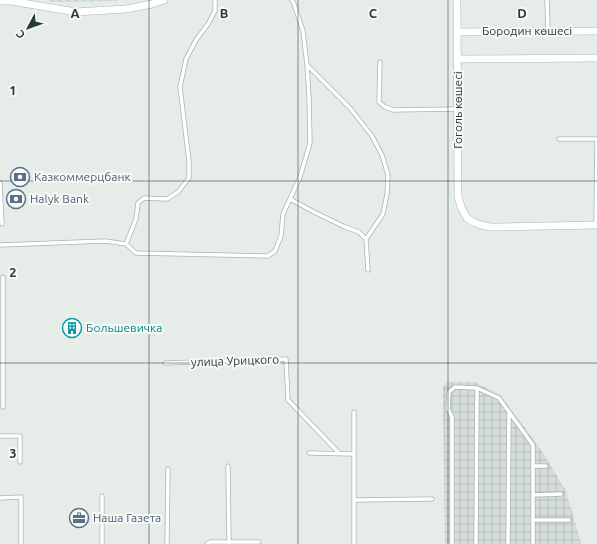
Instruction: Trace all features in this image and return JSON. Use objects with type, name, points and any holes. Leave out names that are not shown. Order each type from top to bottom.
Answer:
[{"type":"street","points":[[0,1],[12,1],[76,12],[126,9],[164,0]]},
{"type":"street","name":"Гоголь көшесі","points":[[457,0],[458,196],[461,208],[467,218],[473,222],[490,227],[597,225]]},
{"type":"street","name":"Бородин көшесі","points":[[457,32],[597,31]]},
{"type":"street","points":[[458,60],[597,58]]},
{"type":"lane","points":[[126,244],[136,218],[138,203],[144,198],[167,199],[178,192],[189,178],[189,161],[180,87],[186,60],[196,40],[208,24],[215,11],[215,0]]},
{"type":"lane","points":[[0,245],[105,241],[126,244],[136,253],[268,256],[275,251],[281,236],[283,214],[300,176],[310,143],[309,97],[303,31],[292,0]]},
{"type":"lane","points":[[548,0],[548,31]]},
{"type":"lane","points":[[380,62],[379,102],[385,107],[393,110],[458,109]]},
{"type":"lane","points":[[307,65],[350,108],[372,136],[382,156],[388,175],[387,194],[383,214],[366,239],[368,270]]},
{"type":"lane","points":[[559,139],[597,140],[597,225]]},
{"type":"lane","points":[[0,183],[2,224]]},
{"type":"lane","points":[[290,198],[314,212],[359,232],[366,239]]},
{"type":"lane","points":[[3,277],[3,407]]},
{"type":"lane","name":"улица Урицкого","points":[[165,363],[286,359],[288,400],[339,454]]},
{"type":"lane","points":[[452,544],[452,417],[448,409],[449,392],[455,387],[477,388],[499,398],[533,445],[533,544]]},
{"type":"lane","points":[[476,544],[477,388]]},
{"type":"lane","points":[[354,412],[354,544]]},
{"type":"lane","points":[[508,544],[509,412]]},
{"type":"lane","points":[[0,436],[20,436],[20,462]]},
{"type":"lane","points":[[308,453],[354,454]]},
{"type":"lane","points":[[228,466],[229,543]]},
{"type":"lane","points":[[533,466],[546,466]]},
{"type":"lane","points":[[167,544],[168,469]]},
{"type":"lane","points":[[533,495],[561,494]]},
{"type":"lane","points":[[102,496],[102,544]]},
{"type":"lane","points":[[0,498],[21,497],[21,544]]},
{"type":"lane","points":[[354,500],[432,499]]},
{"type":"lane","points":[[533,520],[569,520]]},
{"type":"lane","points":[[208,544],[210,542],[259,542]]},
{"type":"shaded area","points":[[50,0],[118,0],[50,2]]},
{"type":"shaded area","points":[[447,382],[475,382],[501,396],[542,451],[566,491],[581,544],[445,544],[443,387]]},
{"type":"place","name":"Казкоммерцбанк","points":[[20,177]]},
{"type":"place","name":"Halyk Bank","points":[[16,199]]},
{"type":"place","name":"Большевичка","points":[[72,328]]},
{"type":"place","name":"Наша Газета","points":[[79,518]]}]
